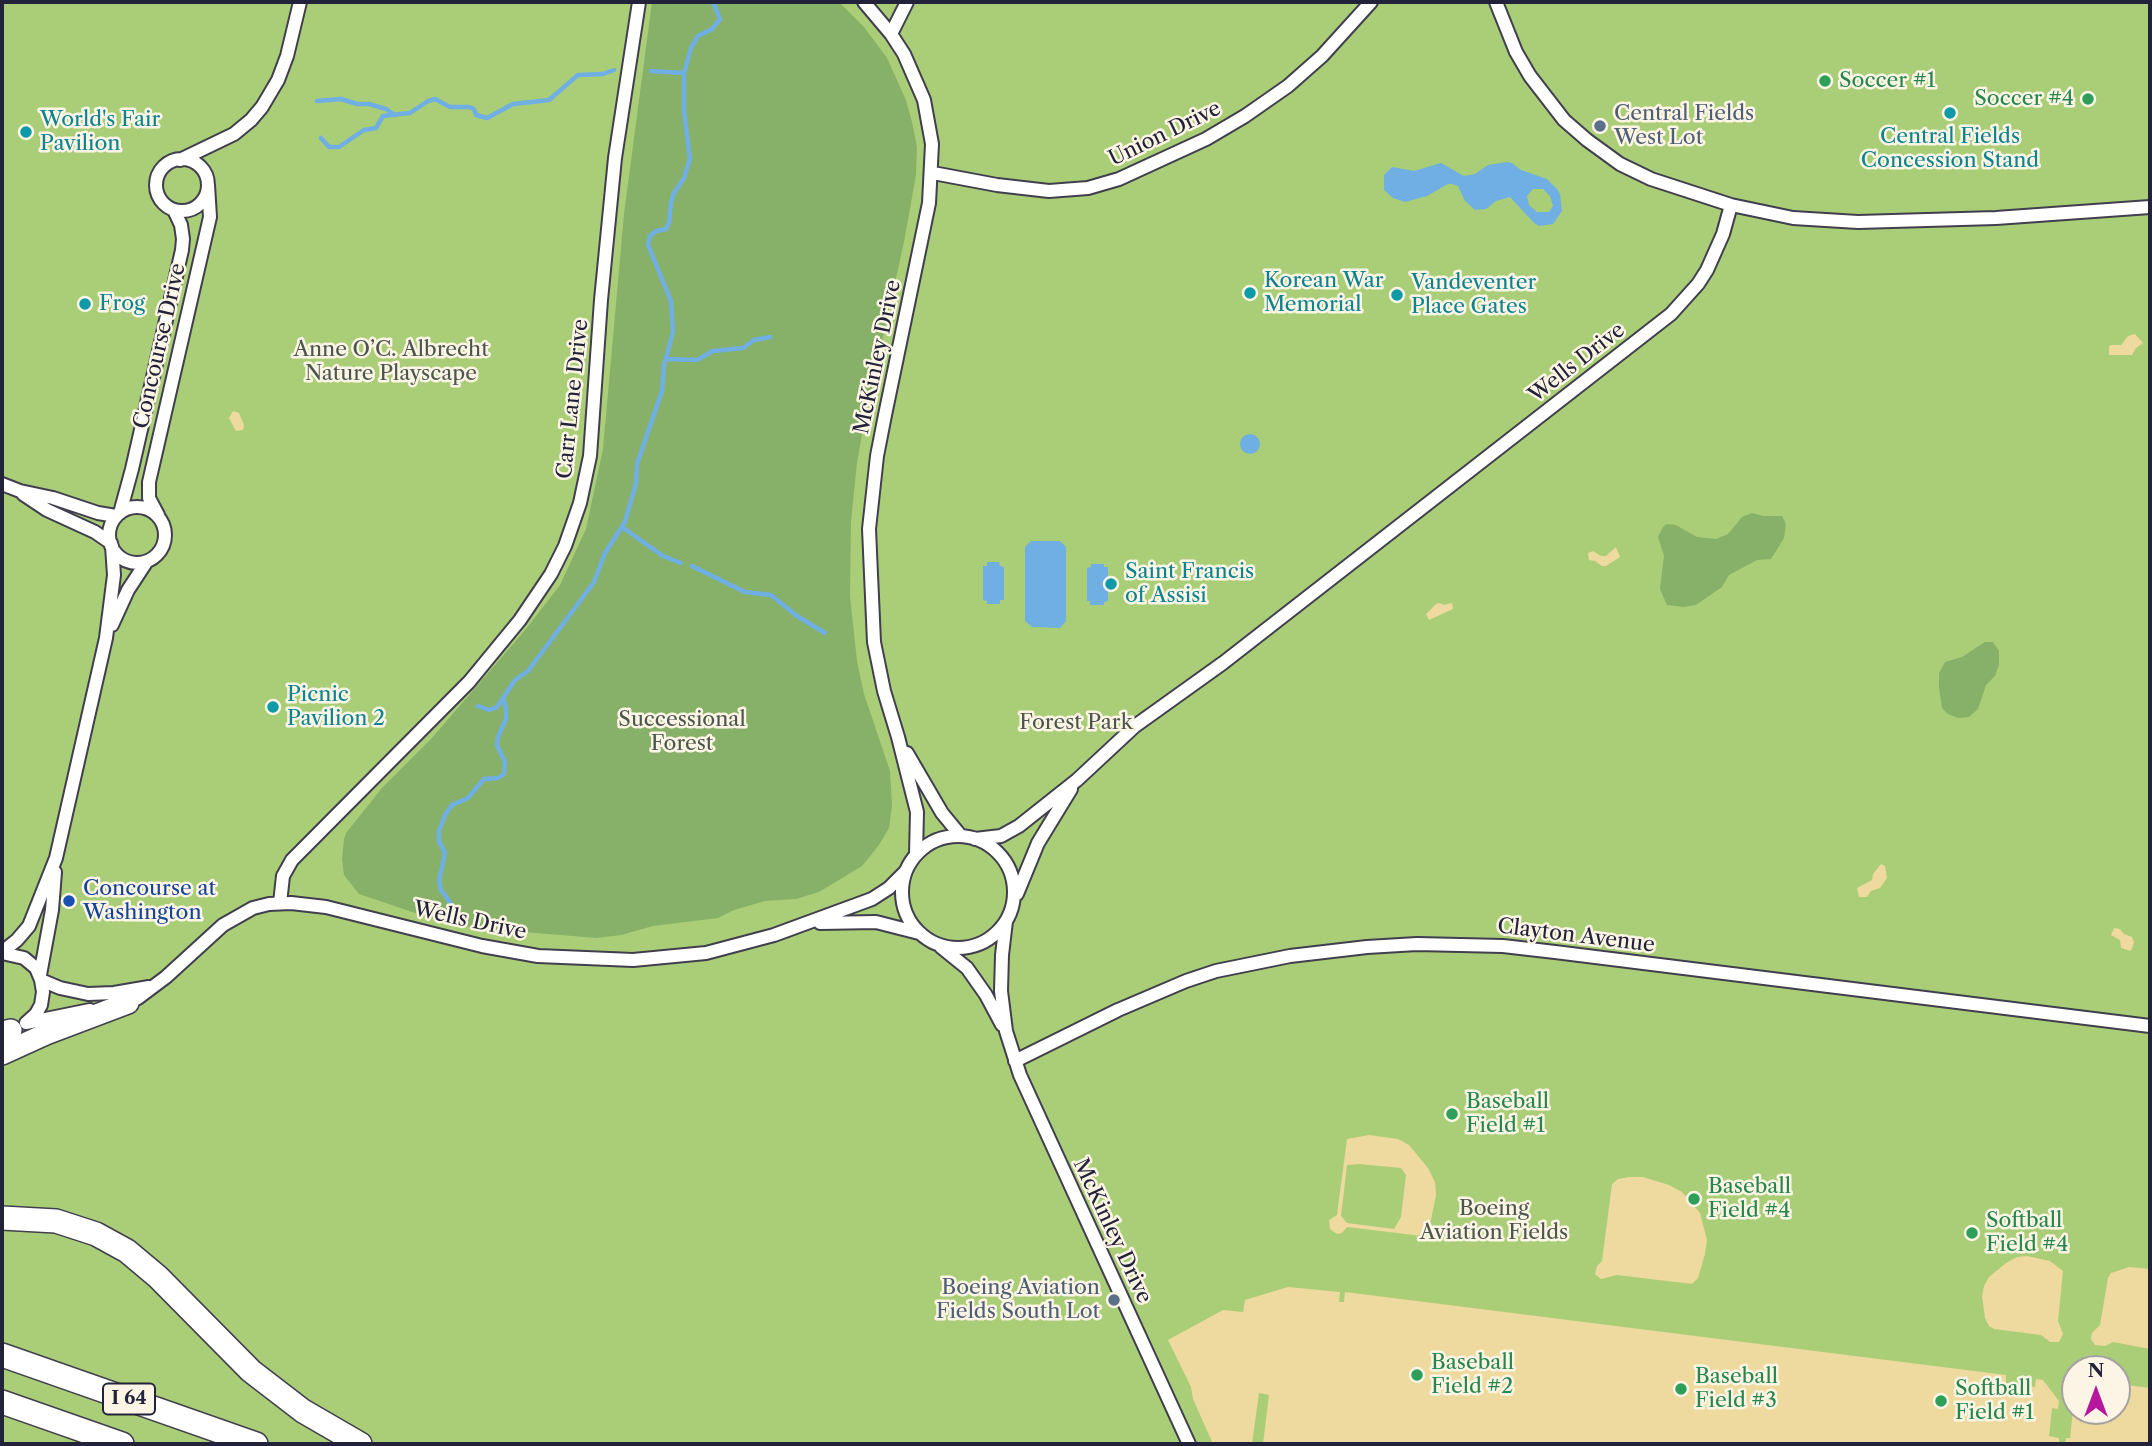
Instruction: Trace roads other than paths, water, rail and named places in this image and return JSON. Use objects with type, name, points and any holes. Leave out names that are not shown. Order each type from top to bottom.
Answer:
[{"type":"highway","points":[[2,1217],[56,1221],[79,1228],[96,1234],[141,1261],[251,1371],[303,1411],[360,1444]]},
{"type":"highway","points":[[2,1234],[49,1228],[79,1228]]},
{"type":"highway","name":"I 64","points":[[2,1355],[256,1444]]},
{"type":"highway","name":"I 64","points":[[2,1402],[122,1444]]},
{"type":"main road","points":[[2,1054],[128,1003]]},
{"type":"street","points":[[180,160],[190,161],[201,167],[208,185],[200,204],[190,210],[174,210],[161,201],[157,180],[162,169],[167,164],[234,134],[262,107],[278,80],[287,56],[300,2]]},
{"type":"street","name":"Carr Lane Drive","points":[[280,902],[283,876],[292,860],[469,682],[520,621],[551,573],[565,545],[580,503],[590,456],[615,158],[639,2]]},
{"type":"street","name":"McKinley Drive","points":[[864,2],[904,54],[924,100],[932,144],[933,173],[929,203],[877,456],[869,529],[874,642],[884,691],[917,812],[916,854]]},
{"type":"street","points":[[891,34],[907,2]]},
{"type":"street","name":"Union Drive","points":[[933,173],[1049,191],[1088,188],[1112,181],[1206,139],[1245,116],[1288,86],[1322,56],[1371,2]]},
{"type":"street","points":[[1496,2],[1516,52],[1530,76],[1546,99],[1580,134],[1620,164],[1651,179],[1731,205],[1793,218],[1858,222],[1984,219],[2150,207]]},
{"type":"street","name":"Concourse Drive","points":[[158,515],[149,498],[149,482],[210,217],[208,185]]},
{"type":"street","name":"Wells Drive","points":[[968,837],[991,838],[1011,832],[1077,780],[1135,726],[1223,663],[1671,314],[1707,270],[1723,234],[1731,205]]},
{"type":"street","name":"Concourse Drive","points":[[118,514],[132,469],[182,250],[181,225],[174,210]]},
{"type":"street","points":[[2,484],[98,513],[118,514],[128,508],[140,507],[148,509],[158,515],[165,527],[164,543],[158,554],[147,561],[125,561],[95,532],[38,505],[20,491]]},
{"type":"street","points":[[10,1029],[41,1005],[43,992],[40,977],[52,910],[56,858],[106,638],[114,575],[110,532],[118,514]]},
{"type":"street","points":[[106,638],[128,590],[147,561]]},
{"type":"street","name":"McKinley Drive","points":[[898,737],[942,813],[968,837]]},
{"type":"street","name":"Wells Drive","points":[[1012,907],[1029,860],[1077,780]]},
{"type":"street","points":[[968,837],[993,849],[1007,864],[1013,884],[1012,907],[1006,921],[990,938],[974,946],[956,948],[938,945],[919,933],[909,920],[903,906],[901,886],[905,872],[916,854],[937,840],[968,837]]},
{"type":"street","points":[[2,952],[29,926],[56,858]]},
{"type":"street","name":"Wells Drive","points":[[10,1029],[55,1016],[128,1003],[178,967],[223,925],[253,908],[280,902],[326,907],[538,956],[633,960],[706,953],[805,924],[872,899],[889,888],[905,872]]},
{"type":"street","name":"Wells Drive","points":[[805,924],[864,921],[886,923],[919,933]]},
{"type":"street","name":"McKinley Drive","points":[[1006,921],[1001,974],[1006,1031],[1015,1061],[1042,1128],[1189,1444]]},
{"type":"street","name":"Clayton Avenue","points":[[1015,1061],[1130,1004],[1216,971],[1290,956],[1417,944],[1503,946],[2150,1026]]},
{"type":"street","name":"McKinley Drive","points":[[938,945],[956,958],[976,980],[1006,1031]]},
{"type":"street","name":"Wells Drive","points":[[2,952],[24,958],[40,977],[70,991],[88,994],[134,991],[153,986]]},
{"type":"water","points":[[1441,163],[1464,176],[1475,174],[1488,165],[1512,163],[1521,170],[1547,179],[1560,194],[1562,211],[1553,224],[1539,226],[1534,223],[1510,197],[1496,201],[1486,209],[1475,210],[1465,201],[1458,186],[1452,184],[1427,196],[1405,202],[1393,198],[1384,190],[1384,175],[1392,167],[1414,171]],"holes":[[[1533,189],[1543,189],[1550,196],[1553,206],[1549,212],[1537,212],[1529,205],[1527,196]]]},
{"type":"water","points":[[1250,434],[1257,437],[1260,444],[1257,451],[1250,454],[1243,451],[1240,444],[1243,437]]},
{"type":"water","points":[[1031,541],[1060,541],[1066,547],[1066,621],[1060,628],[1032,627],[1025,621],[1025,547]]},
{"type":"water","points":[[987,562],[999,562],[1000,566],[1004,567],[1004,600],[1000,600],[1000,604],[987,604],[987,601],[983,600],[983,566],[987,566]]},
{"type":"water","points":[[1091,564],[1104,564],[1104,567],[1108,567],[1108,601],[1104,602],[1104,605],[1090,605],[1090,601],[1087,601],[1087,568],[1091,567]]},
{"type":"waterway","points":[[450,919],[450,902],[441,890],[439,881],[445,853],[439,841],[439,831],[445,815],[452,805],[468,798],[484,779],[498,778],[504,774],[505,762],[497,745],[506,719],[503,698],[515,680],[528,671],[594,582],[605,553],[625,522],[636,483],[637,464],[662,391],[664,365],[673,332],[671,301],[648,245],[650,236],[656,231],[666,229],[669,223],[671,202],[684,178],[690,159],[684,111],[684,73],[691,48],[698,36],[712,29],[720,19],[713,2]]},
{"type":"waterway","points":[[321,138],[329,147],[339,147],[364,130],[376,128],[383,116],[410,113],[435,99],[450,107],[469,107],[474,109],[476,115],[487,118],[513,104],[549,100],[578,75],[603,74],[614,70]]},
{"type":"waterway","points":[[651,71],[684,73]]},
{"type":"waterway","points":[[317,101],[341,99],[357,104],[369,104],[395,115]]},
{"type":"waterway","points":[[666,359],[697,360],[713,351],[743,348],[754,340],[770,337]]},
{"type":"waterway","points":[[622,527],[663,556],[681,563]]},
{"type":"waterway","points":[[692,566],[745,592],[771,595],[797,616],[825,633]]},
{"type":"waterway","points":[[478,706],[489,710],[497,707],[503,698]]},
{"type":"place","name":"Soccer #1","points":[[1825,81]]},
{"type":"place","name":"Soccer #4","points":[[2088,99]]},
{"type":"place","name":"Central Fields Concession Stand","points":[[1950,113]]},
{"type":"place","name":"Central Fields West Lot","points":[[1600,126]]},
{"type":"place","name":"World's Fair Pavilion","points":[[26,132]]},
{"type":"place","name":"Korean War Memorial","points":[[1250,293]]},
{"type":"place","name":"Vandeventer Place Gates","points":[[1397,295]]},
{"type":"place","name":"Frog","points":[[85,304]]},
{"type":"place","name":"Saint Francis of Assisi","points":[[1111,584]]},
{"type":"place","name":"Picnic Pavilion 2","points":[[273,707]]},
{"type":"place","name":"Concourse at Washington","points":[[69,901]]},
{"type":"place","name":"Baseball Field #1","points":[[1452,1114]]},
{"type":"place","name":"Baseball Field #4","points":[[1694,1199]]},
{"type":"place","name":"Softball Field #4","points":[[1972,1233]]},
{"type":"place","name":"Boeing Aviation Fields South Lot","points":[[1114,1300]]},
{"type":"place","name":"Baseball Field #2","points":[[1417,1375]]},
{"type":"place","name":"Baseball Field #3","points":[[1681,1389]]},
{"type":"place","name":"Softball Field #1","points":[[1941,1401]]},
{"type":"park label","name":"Anne O’C. Albrecht Nature Playscape","points":[[391,362]]},
{"type":"park label","name":"Forest Park","points":[[1076,723]]},
{"type":"park label","name":"Successional Forest","points":[[682,732]]},
{"type":"park label","name":"Boeing Aviation Fields","points":[[1494,1221]]}]
